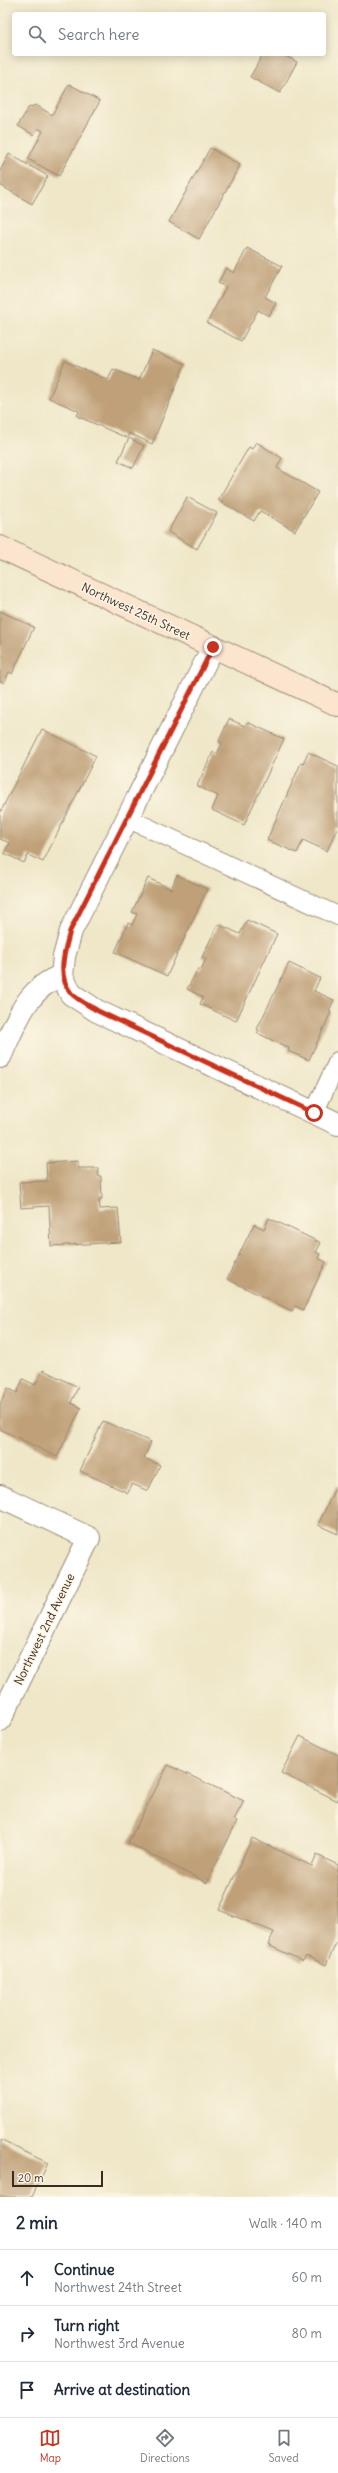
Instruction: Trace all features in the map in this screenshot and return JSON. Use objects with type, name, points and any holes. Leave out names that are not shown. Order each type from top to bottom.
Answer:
[{"type":"street","name":"Northwest 25th Street","points":[[0,547],[338,706]]},
{"type":"street","points":[[213,647],[70,931],[64,957],[62,976],[72,994],[98,1011],[338,1124]]},
{"type":"street","points":[[0,1057],[28,999],[48,981],[62,976]]},
{"type":"street","name":"Northwest 2nd Avenue","points":[[0,1496],[89,1538],[0,1720]]},
{"type":"lane","points":[[127,818],[338,916]]},
{"type":"lane","points":[[314,1113],[338,1061]]},
{"type":"building","points":[[262,56],[286,56],[297,62],[280,93],[250,77]]},
{"type":"building","points":[[69,84],[100,101],[59,176],[28,159],[43,131],[38,128],[34,135],[18,126],[28,108],[36,105],[52,115]]},
{"type":"building","points":[[210,148],[240,165],[199,239],[169,222]]},
{"type":"building","points":[[9,154],[48,176],[32,204],[0,185],[0,171]]},
{"type":"building","points":[[247,248],[282,266],[265,297],[276,303],[269,316],[258,310],[241,341],[207,323],[226,287],[218,283],[226,268],[234,273]]},
{"type":"building","points":[[152,350],[185,364],[152,444],[129,433],[127,438],[77,416],[79,411],[49,398],[65,361],[108,380],[113,369],[139,380]]},
{"type":"building","points":[[129,438],[144,446],[133,468],[118,461]]},
{"type":"building","points":[[256,442],[282,458],[277,468],[318,492],[295,531],[260,511],[254,521],[218,500],[249,447],[252,449]]},
{"type":"building","points":[[187,497],[217,513],[197,549],[168,532]]},
{"type":"building","points":[[0,611],[34,627],[12,674],[9,672],[4,683],[0,681]]},
{"type":"building","points":[[229,719],[245,726],[247,722],[284,739],[244,825],[212,810],[218,796],[197,786],[213,752],[217,754],[222,743],[219,741]]},
{"type":"building","points":[[42,729],[96,756],[43,862],[28,855],[24,863],[4,853],[10,843],[0,839],[0,813]]},
{"type":"building","points":[[308,752],[338,766],[338,826],[327,851],[303,840],[297,853],[267,840],[301,763],[303,764]]},
{"type":"building","points":[[177,875],[207,889],[167,976],[115,952],[128,923],[132,925],[137,914],[132,912],[148,878],[171,889]]},
{"type":"building","points":[[247,920],[277,934],[236,1021],[200,1004],[203,997],[187,989],[198,969],[201,970],[206,959],[202,957],[218,924],[240,934]]},
{"type":"building","points":[[289,963],[320,978],[314,991],[334,1000],[329,1011],[331,1012],[309,1060],[288,1051],[289,1048],[257,1033],[259,1030],[257,1029]]},
{"type":"building","points":[[78,1161],[78,1168],[98,1168],[98,1176],[101,1176],[102,1199],[99,1199],[100,1209],[118,1208],[121,1242],[51,1246],[49,1206],[21,1208],[19,1182],[47,1181],[46,1163]]},
{"type":"building","points":[[269,1218],[321,1243],[316,1252],[320,1254],[318,1258],[326,1262],[303,1310],[295,1306],[292,1311],[227,1279],[254,1224],[264,1229]]},
{"type":"building","points":[[43,1370],[78,1387],[71,1403],[81,1408],[57,1457],[0,1429],[0,1404],[8,1388],[17,1393],[23,1379],[35,1385]]},
{"type":"building","points":[[103,1421],[151,1442],[144,1458],[160,1465],[148,1491],[132,1484],[128,1493],[80,1471]]},
{"type":"building","points":[[336,1486],[338,1486],[338,1534],[318,1525]]},
{"type":"building","points":[[300,1736],[338,1755],[338,1801],[281,1773]]},
{"type":"building","points":[[168,1765],[244,1801],[234,1820],[237,1821],[207,1883],[128,1843]]},
{"type":"building","points":[[252,1838],[312,1866],[317,1855],[338,1865],[338,1939],[326,1965],[306,1956],[303,1961],[268,1945],[274,1932],[219,1910]]},
{"type":"building","points":[[0,2140],[48,2163],[32,2197],[0,2197]]},
{"type":"route","points":[[213,647],[70,931],[64,957],[62,976],[72,994],[98,1011],[314,1113]]}]
